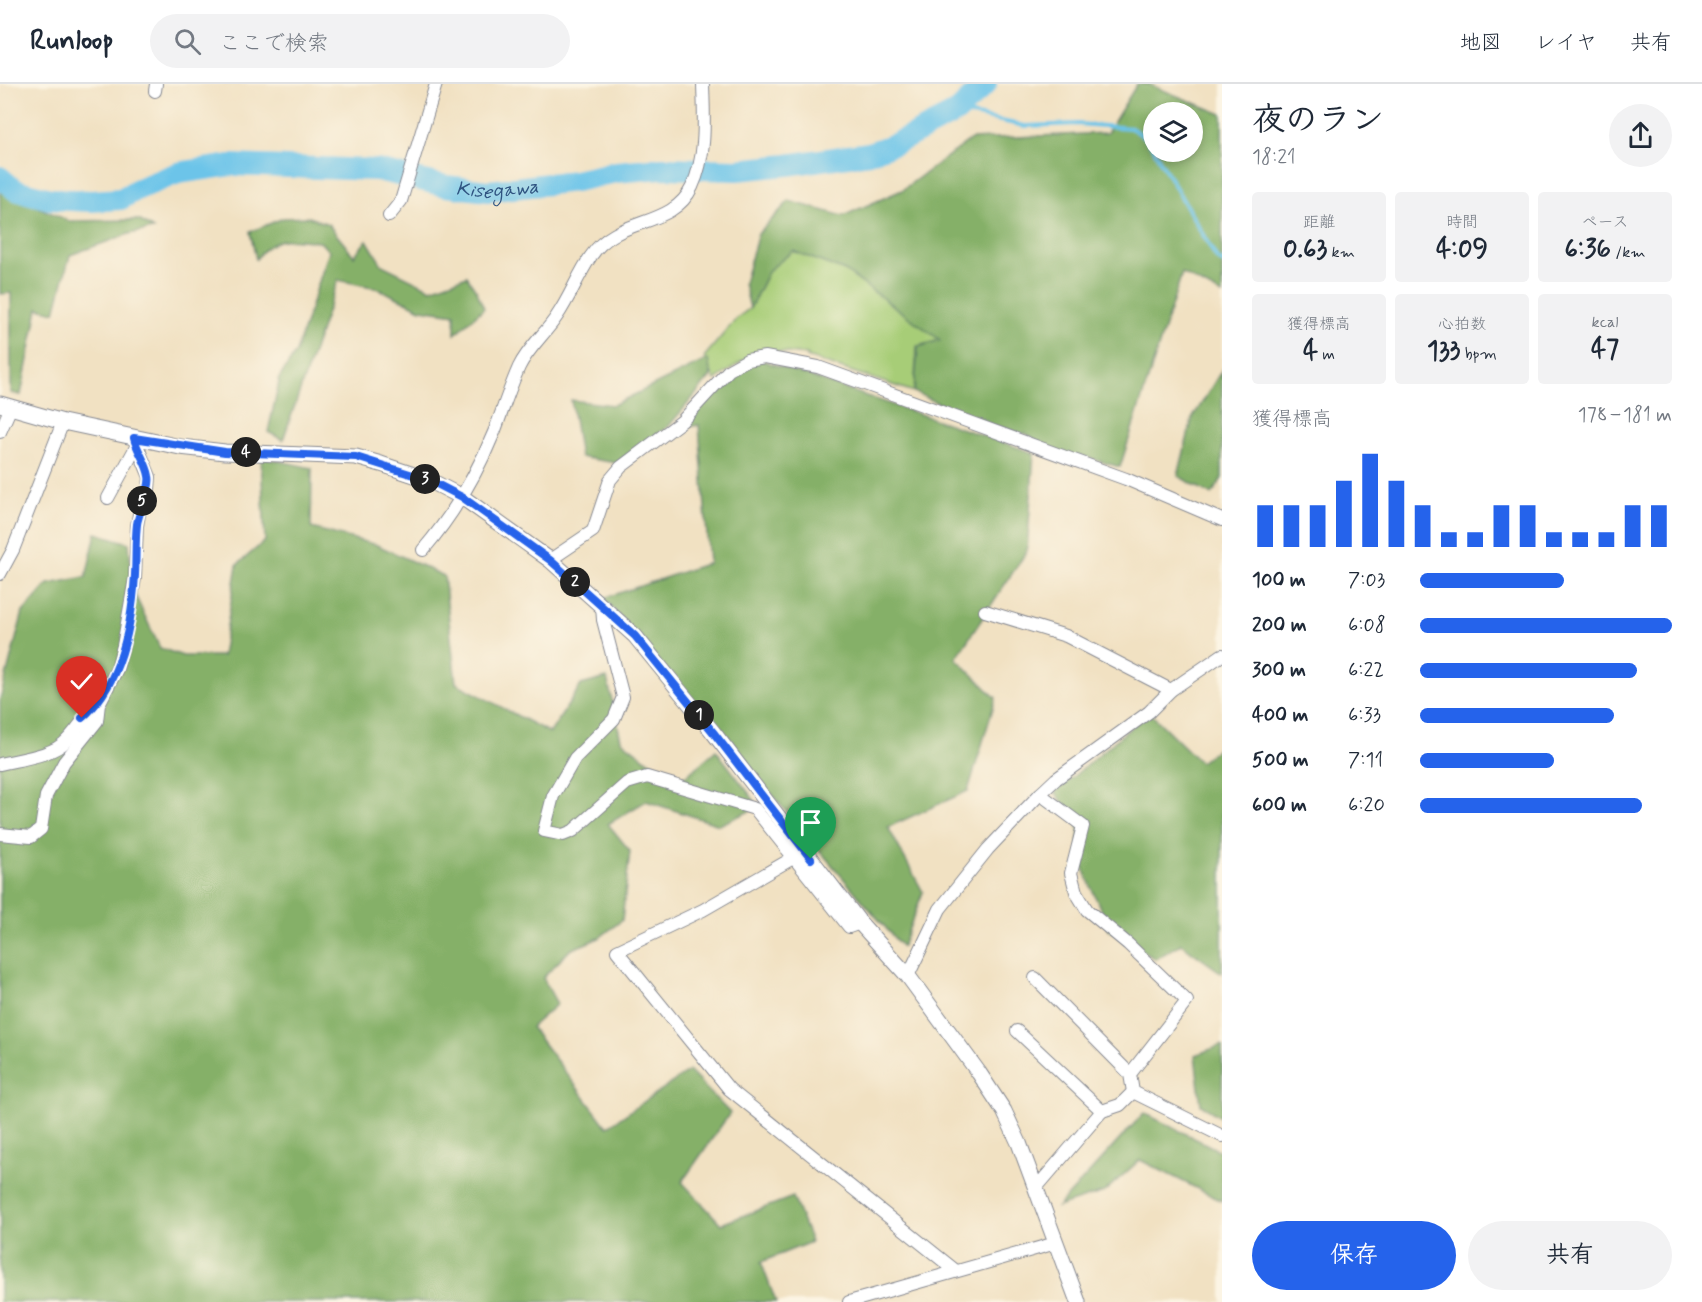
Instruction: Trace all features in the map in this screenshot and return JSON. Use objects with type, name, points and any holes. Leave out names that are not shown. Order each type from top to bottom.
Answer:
[{"type":"street","points":[[389,216],[401,201],[436,84]]},
{"type":"street","points":[[423,550],[448,520],[462,497],[494,433],[520,364],[556,317],[590,257],[603,240],[626,227],[670,213],[692,187],[704,137],[703,84]]},
{"type":"street","points":[[550,560],[594,531],[610,480],[621,467],[682,421],[729,370],[747,360],[765,357],[818,367],[1126,480],[1222,520]]},
{"type":"street","points":[[0,432],[5,406],[135,442],[225,452],[356,457],[429,480],[462,497],[550,560],[635,636],[706,723],[860,922],[908,976],[979,1072],[1004,1111],[1036,1188],[1078,1302]]},
{"type":"street","points":[[0,574],[13,550],[63,422]]},
{"type":"street","points":[[108,498],[135,442]]},
{"type":"street","points":[[0,834],[31,837],[41,829],[46,796],[64,762],[97,722],[99,704],[117,669],[135,578],[137,526],[141,503],[149,489],[150,477],[135,442]]},
{"type":"street","points":[[602,606],[603,620],[623,697],[614,719],[575,758],[553,796],[544,831],[563,834],[573,831],[627,783],[647,777],[755,810],[849,927],[860,922]]},
{"type":"street","points":[[985,611],[1066,636],[1172,690]]},
{"type":"street","points":[[908,976],[940,909],[988,849],[1040,794],[1056,779],[1149,712],[1172,690],[1222,655]]},
{"type":"street","points":[[0,764],[53,750],[67,741],[82,718],[99,704]]},
{"type":"street","points":[[1040,794],[1083,826],[1071,873],[1076,892],[1088,910],[1128,944],[1187,1001],[1130,1074]]},
{"type":"street","points":[[793,858],[703,910],[617,951],[729,1089],[956,1271]]},
{"type":"street","points":[[1035,978],[1130,1074],[1133,1092]]},
{"type":"street","points":[[1017,1031],[1102,1110]]},
{"type":"street","points":[[1036,1188],[1102,1110],[1120,1105],[1133,1092]]},
{"type":"street","points":[[1133,1092],[1222,1136]]},
{"type":"street","points":[[849,1302],[1056,1243]]},
{"type":"green space","points":[[1137,84],[1148,84],[1192,102],[1143,102],[1143,162],[1203,162],[1203,106],[1222,114],[1222,295],[1182,273],[1120,467],[1082,456],[1060,456],[1025,433],[1015,439],[914,392],[918,347],[940,340],[845,271],[793,251],[769,270],[750,308],[744,283],[758,234],[789,201],[843,216],[902,190],[971,139],[1107,133]]},
{"type":"green space","points":[[0,190],[69,221],[139,220],[153,229],[129,234],[70,255],[55,312],[38,308],[21,395],[11,393],[11,293],[0,294]]},
{"type":"green space","points":[[309,217],[328,224],[354,256],[367,240],[382,265],[431,289],[467,276],[484,308],[455,334],[455,314],[421,309],[377,288],[338,280],[283,440],[268,432],[278,380],[296,352],[329,251],[320,242],[292,239],[277,241],[256,259],[250,232],[283,218]]},
{"type":"green space","points":[[793,251],[845,271],[941,340],[917,346],[914,392],[807,357],[808,355],[759,350],[715,380],[704,357],[736,319],[750,308],[769,270]]},
{"type":"green space","points":[[755,358],[1034,453],[1027,551],[956,658],[996,698],[968,791],[888,827],[923,892],[902,947],[604,598],[709,563],[699,425],[671,430]]},
{"type":"green space","points":[[708,359],[711,376],[669,426],[616,463],[580,457],[571,400],[613,405]]},
{"type":"green space","points":[[1222,370],[1222,478],[1212,495],[1178,476],[1192,419]]},
{"type":"green space","points":[[261,457],[312,468],[311,528],[377,545],[444,576],[456,683],[550,733],[581,685],[607,678],[621,740],[658,768],[685,777],[716,750],[755,801],[750,811],[719,825],[646,801],[608,824],[630,851],[622,920],[599,938],[570,950],[543,978],[557,1004],[531,1027],[607,1127],[689,1071],[730,1113],[682,1182],[721,1224],[793,1197],[811,1242],[761,1262],[776,1302],[0,1302],[0,699],[23,612],[48,584],[86,577],[96,533],[129,543],[133,591],[160,648],[183,656],[222,656],[237,565],[265,541]]},
{"type":"green space","points":[[1149,712],[1200,762],[1222,746],[1222,973],[1181,944],[1155,959],[1109,929],[1081,863],[1078,823],[1055,792]]},
{"type":"green space","points":[[1222,1045],[1222,1118],[1201,1105],[1195,1055]]},
{"type":"green space","points":[[1144,1113],[1222,1152],[1222,1201],[1140,1160],[1104,1192],[1058,1207]]},
{"type":"waterway","name":"Kisegawa","points":[[0,177],[15,190],[50,199],[92,201],[121,199],[138,189],[178,173],[231,165],[377,170],[446,186],[488,191],[575,181],[616,172],[662,168],[737,170],[869,153],[897,143],[957,112],[986,84]]},
{"type":"waterway","points":[[957,112],[1025,126],[1078,124],[1131,128],[1143,136]]},
{"type":"waterway","points":[[1161,162],[1217,259],[1222,262]]},
{"type":"route","points":[[82,718],[99,704],[117,669],[129,618],[135,578],[137,526],[141,503],[149,489],[150,477],[134,438],[180,447],[225,452],[356,457],[429,480],[462,497],[550,560],[635,636],[811,859]]}]
